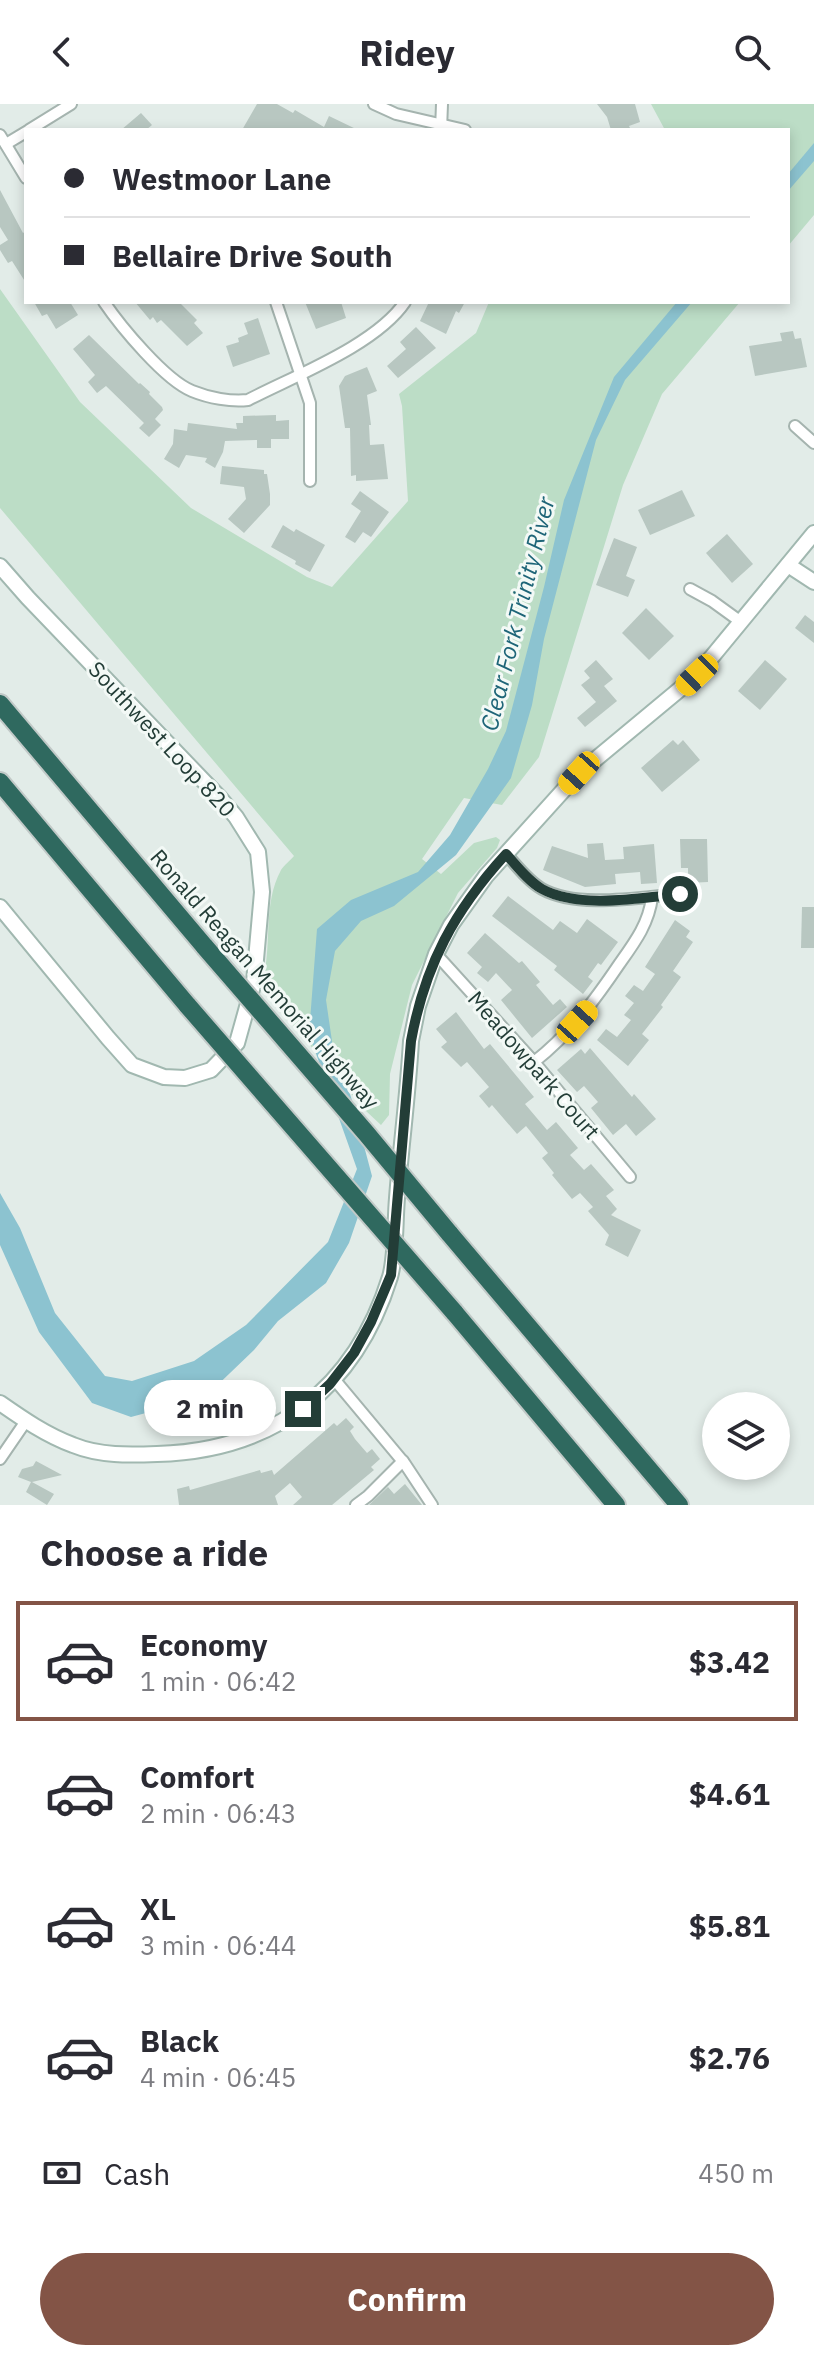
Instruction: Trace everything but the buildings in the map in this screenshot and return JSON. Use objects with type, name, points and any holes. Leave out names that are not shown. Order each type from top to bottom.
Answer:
[{"type":"highway","name":"Ronald Reagan Memorial Highway","points":[[0,704],[679,1505]]},
{"type":"highway","points":[[0,782],[616,1505]]},
{"type":"street","points":[[33,128],[71,104]]},
{"type":"street","points":[[374,104],[442,128],[442,104]]},
{"type":"street","points":[[24,132],[3,140],[24,175]]},
{"type":"street","points":[[106,304],[165,372],[191,391],[236,402],[248,400],[352,347],[392,318],[403,304]]},
{"type":"street","points":[[277,304],[310,403],[310,481]]},
{"type":"street","points":[[795,426],[814,443]]},
{"type":"street","points":[[0,1403],[49,1435],[76,1446],[121,1455],[175,1454],[215,1449],[283,1422],[303,1409],[334,1379],[365,1333],[391,1275],[411,1041],[418,1006],[436,954],[451,925],[506,854],[579,773],[697,675],[814,533]]},
{"type":"street","points":[[788,565],[814,582]]},
{"type":"street","name":"Southwest Loop 820","points":[[0,566],[220,798],[258,852],[262,892],[255,975],[237,1043],[211,1070],[185,1078],[164,1077],[132,1065],[0,907]]},
{"type":"street","points":[[690,589],[741,622]]},
{"type":"street","points":[[506,854],[540,888],[577,901],[680,894]]},
{"type":"street","points":[[534,1062],[590,1007],[643,929],[652,897]]},
{"type":"street","name":"Meadowpark Court","points":[[436,954],[534,1062],[630,1177]]},
{"type":"street","points":[[334,1379],[403,1461],[432,1505]]},
{"type":"street","points":[[0,1459],[26,1421]]},
{"type":"street","points":[[356,1505],[403,1461]]},
{"type":"green space","points":[[651,104],[814,104],[814,215],[790,244],[790,128],[664,128]]},
{"type":"green space","points":[[0,289],[80,402],[191,508],[307,577],[332,587],[408,501],[399,394],[476,333],[488,304],[738,304],[662,394],[623,485],[539,757],[502,805],[464,798],[422,859],[441,874],[474,843],[496,837],[500,840],[497,848],[458,893],[412,985],[390,1074],[389,1115],[381,1125],[274,1003],[262,983],[275,883],[281,870],[294,856],[0,508]]},
{"type":"water","points":[[814,143],[814,161],[790,189],[790,172]]},
{"type":"water","points":[[675,304],[690,304],[625,380],[596,440],[544,639],[532,705],[511,778],[456,855],[394,906],[361,921],[335,951],[326,1000],[333,1048],[351,1097],[372,1176],[349,1243],[326,1283],[278,1321],[254,1350],[205,1397],[131,1417],[92,1403],[39,1332],[0,1245],[0,1193],[20,1228],[55,1313],[105,1376],[132,1381],[194,1361],[246,1325],[328,1242],[357,1169],[309,1034],[317,929],[351,900],[418,872],[450,835],[488,769],[506,731],[564,500],[614,377]]},
{"type":"route","points":[[303,1409],[330,1384],[354,1353],[391,1275],[411,1041],[418,1006],[436,954],[470,897],[506,854],[540,888],[577,901],[680,894]]},
{"type":"water label","name":"Clear Fork Trinity River","points":[[518,614]]}]
